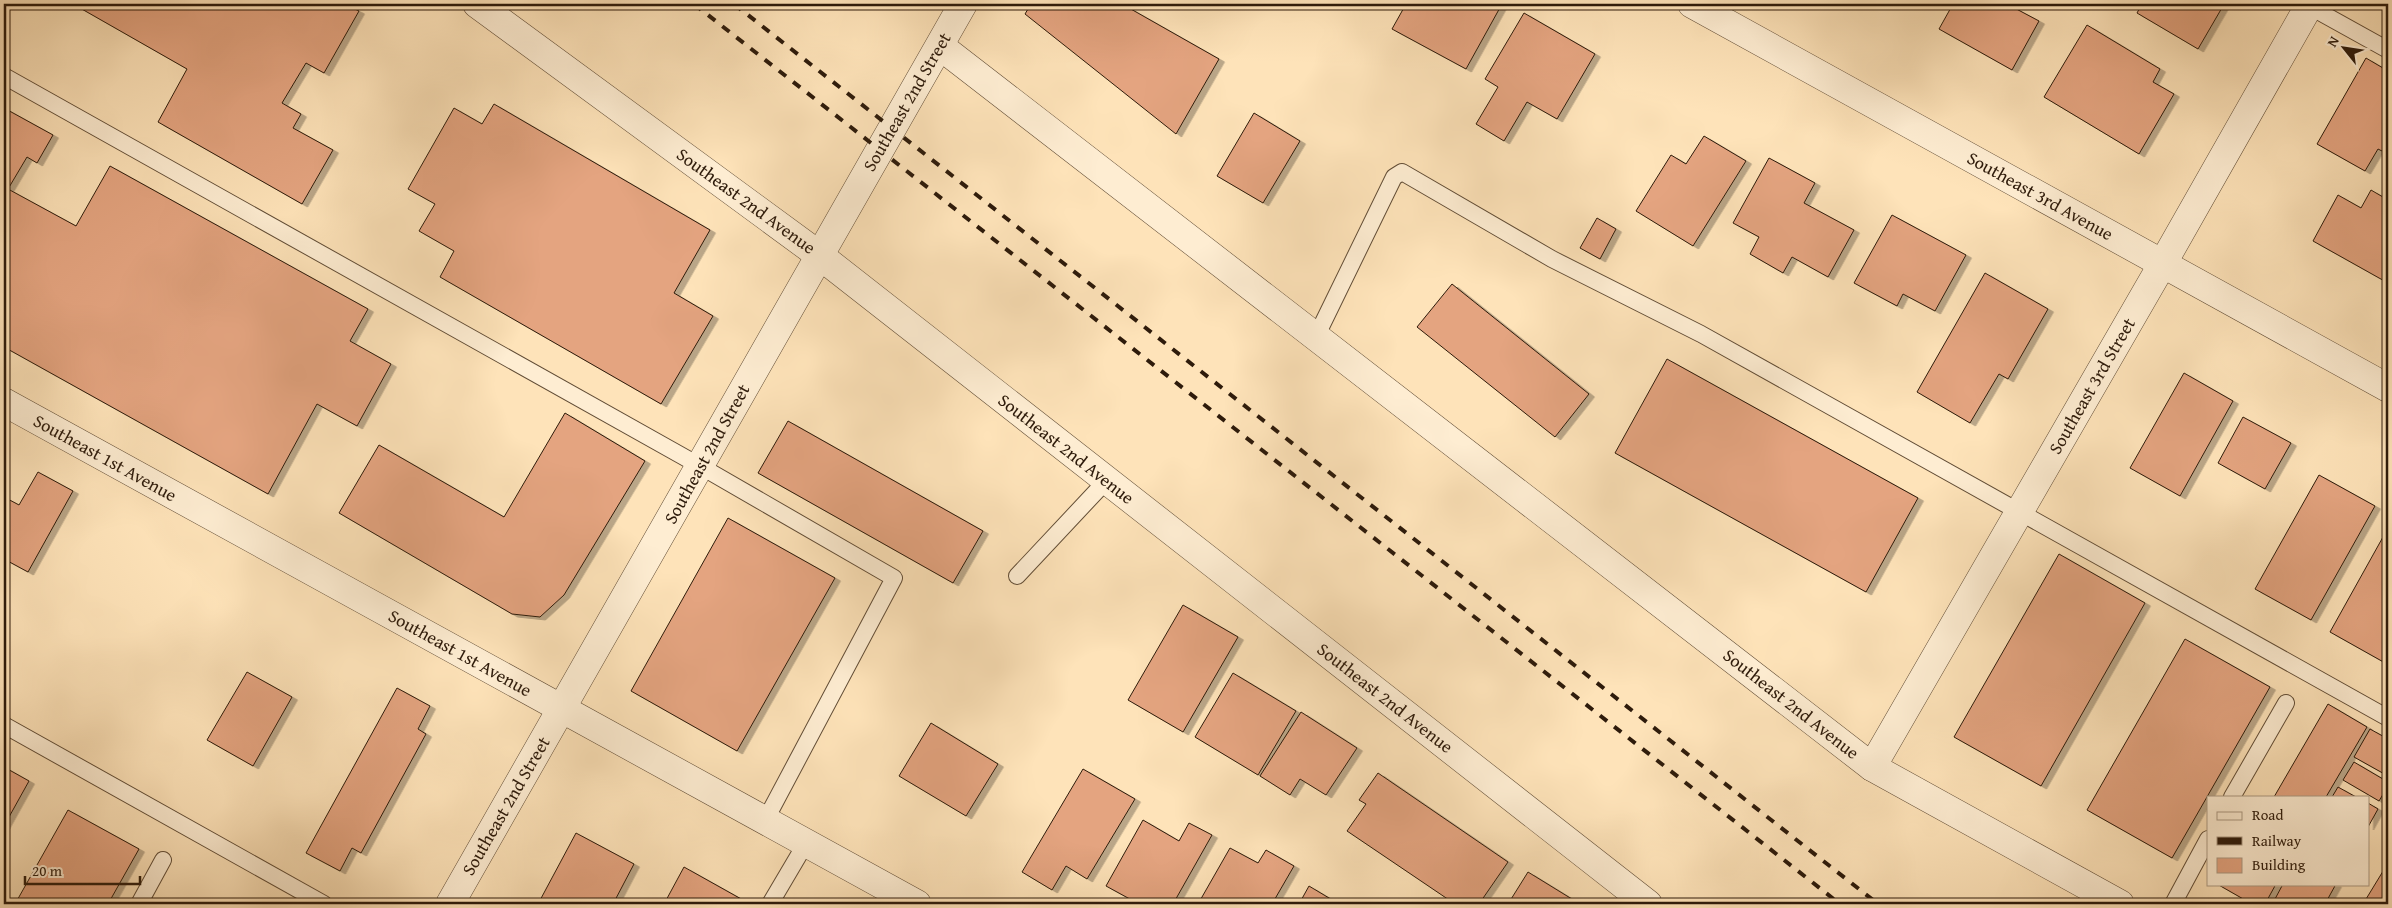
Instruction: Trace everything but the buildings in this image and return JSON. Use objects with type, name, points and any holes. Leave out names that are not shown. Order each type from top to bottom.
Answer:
[{"type":"street","name":"Southeast 2nd Avenue","points":[[477,4],[819,255],[1648,904]]},
{"type":"street","name":"Southeast 2nd Street","points":[[450,904],[963,4]]},
{"type":"street","name":"Southeast 3rd Avenue","points":[[1692,4],[2388,388]]},
{"type":"street","name":"Southeast 3rd Street","points":[[1872,767],[2163,263],[2308,4]]},
{"type":"street","name":"Southeast 2nd Avenue","points":[[940,46],[1872,767],[2120,904]]},
{"type":"street","name":"Southeast 1st Avenue","points":[[4,402],[917,904]]},
{"type":"lane","points":[[2308,4],[2388,50]]},
{"type":"lane","points":[[4,76],[700,466],[894,578],[765,821]]},
{"type":"lane","points":[[1316,337],[1394,177],[1402,172],[1552,259],[1701,334],[2388,718]]},
{"type":"lane","points":[[1017,576],[1106,480]]},
{"type":"lane","points":[[2233,796],[2286,703]]},
{"type":"lane","points":[[4,725],[324,904]]},
{"type":"lane","points":[[2172,904],[2207,841]]},
{"type":"lane","points":[[770,904],[806,843]]},
{"type":"lane","points":[[139,904],[163,860]]},
{"type":"railway","points":[[694,4],[1840,904]]},
{"type":"railway","points":[[734,4],[1878,904]]}]
